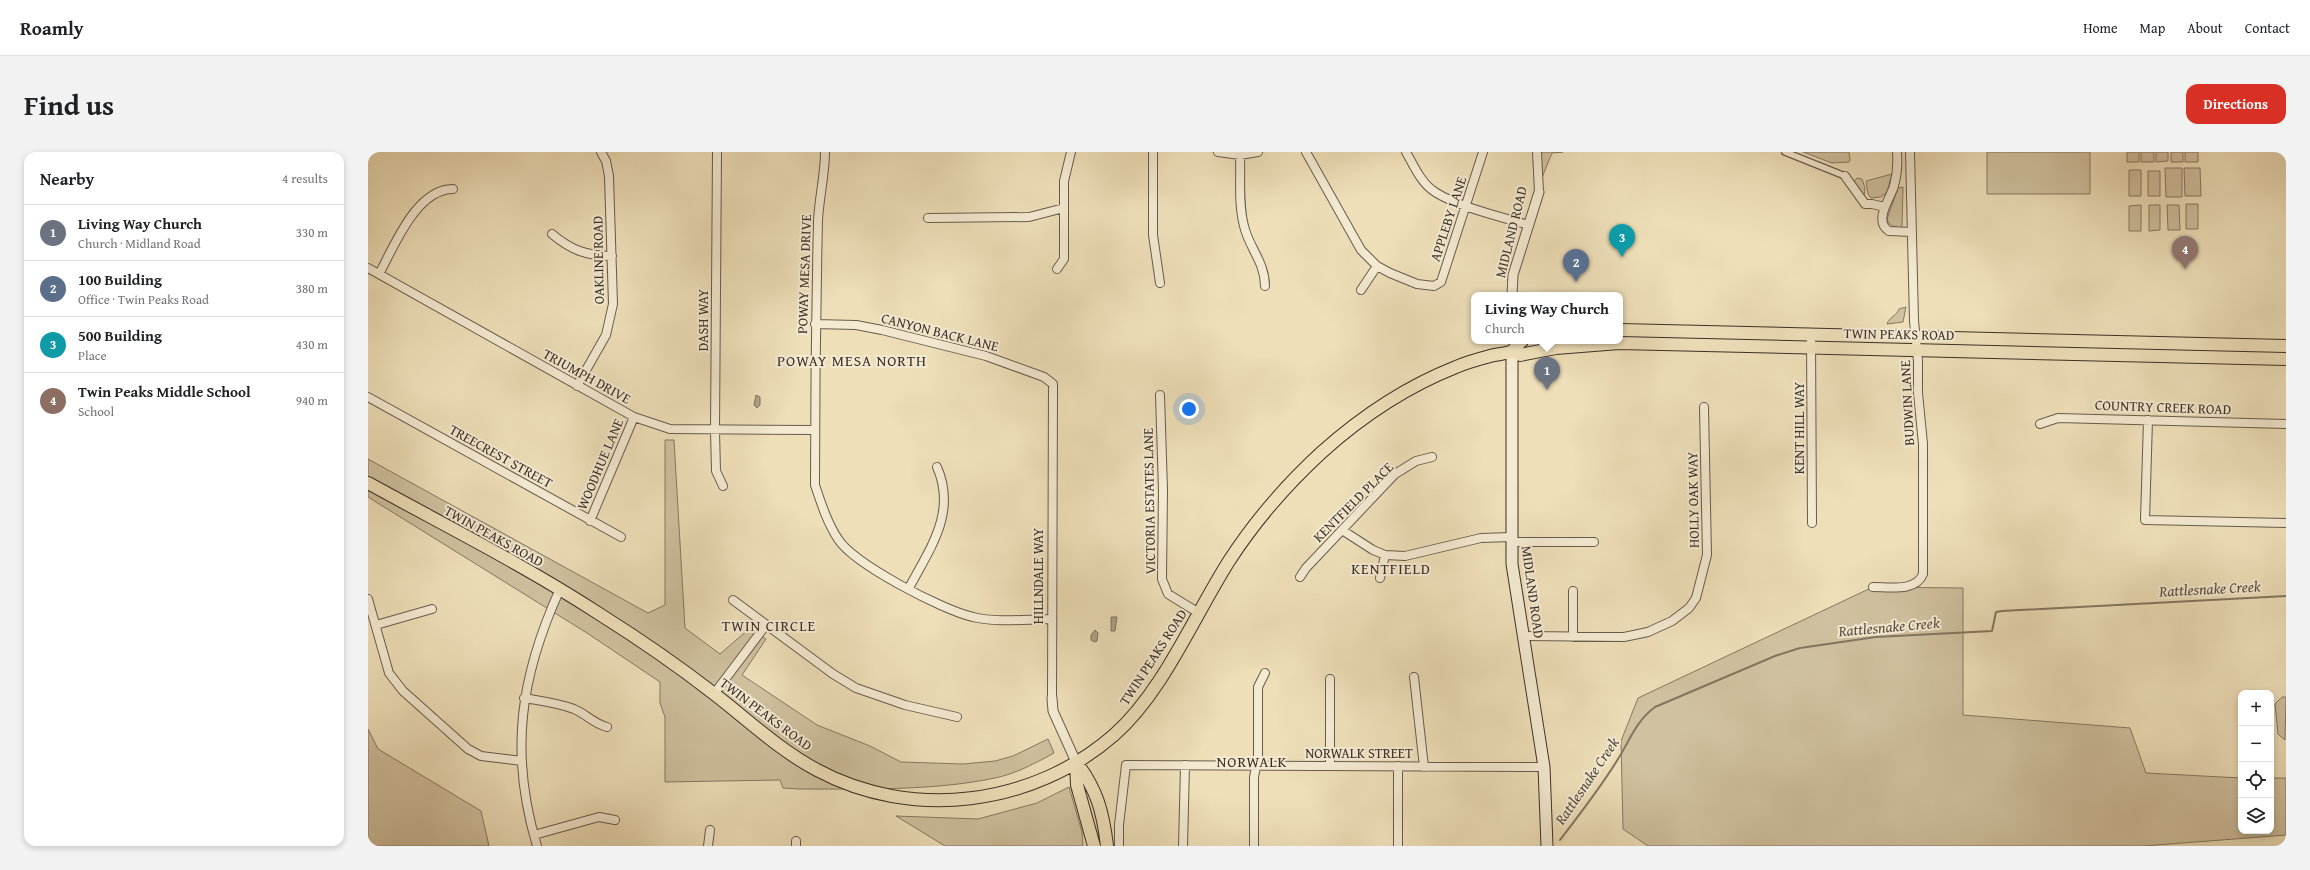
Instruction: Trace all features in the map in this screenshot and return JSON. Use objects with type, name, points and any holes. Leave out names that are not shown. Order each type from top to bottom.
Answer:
[{"type":"main road","name":"TWIN PEAKS ROAD","points":[[1623,330],[1811,333],[2286,346]]},
{"type":"main road","name":"TWIN PEAKS ROAD","points":[[1623,343],[1812,346],[2286,359]]},
{"type":"main road","name":"TWIN PEAKS ROAD","points":[[368,483],[560,589],[679,667],[785,750],[816,770],[846,784],[892,797],[946,801],[980,798],[1012,792],[1076,762],[1113,736],[1129,721],[1156,684],[1248,534],[1283,490],[1322,452],[1351,428],[1380,408],[1429,379],[1512,346],[1520,355],[1556,348],[1606,344]]},
{"type":"main road","name":"MIDLAND ROAD","points":[[1512,346],[1511,540],[1513,568],[1544,767],[1547,846]]},
{"type":"main road","points":[[1076,762],[1077,785],[1094,846]]},
{"type":"main road","points":[[1076,762],[1090,780],[1098,800],[1107,846]]},
{"type":"street","name":"OAKLINE ROAD","points":[[577,386],[606,335],[610,323],[613,304],[610,176],[606,161],[601,152]]},
{"type":"street","name":"DASH WAY","points":[[717,152],[715,430],[716,471],[723,486]]},
{"type":"street","name":"POWAY MESA DRIVE","points":[[825,152],[825,171],[819,209],[815,324],[815,486],[823,510],[838,539],[852,555],[872,570],[957,612],[974,618],[1052,618]]},
{"type":"street","points":[[1057,269],[1064,259],[1064,181],[1071,152]]},
{"type":"street","points":[[1153,152],[1153,235],[1160,283]]},
{"type":"street","points":[[1218,152],[1240,154],[1258,152]]},
{"type":"street","points":[[1306,152],[1362,250],[1378,266],[1361,290]]},
{"type":"street","points":[[1406,152],[1421,178],[1434,191],[1466,205],[1529,226]]},
{"type":"street","name":"APPLEBY LANE","points":[[1378,266],[1390,273],[1417,284],[1430,286],[1441,282],[1483,152]]},
{"type":"street","name":"MIDLAND ROAD","points":[[1512,292],[1513,275],[1539,192],[1537,152]]},
{"type":"street","points":[[1785,152],[1845,176],[1865,204],[1885,207]]},
{"type":"street","points":[[1897,152],[1896,175],[1882,218],[1886,230],[1893,233],[1912,232]]},
{"type":"street","name":"BUDWIN LANE","points":[[1873,587],[1914,585],[1921,580],[1923,574],[1923,444],[1918,393],[1917,350],[1915,336],[1910,152]]},
{"type":"street","points":[[1240,154],[1243,225],[1247,238],[1265,272],[1265,286]]},
{"type":"street","points":[[379,274],[416,209],[433,194],[453,189]]},
{"type":"street","points":[[928,218],[1029,217],[1064,208]]},
{"type":"street","points":[[552,234],[564,244],[580,253],[595,256],[612,256]]},
{"type":"street","name":"TRIUMPH DRIVE","points":[[368,268],[634,417],[670,429],[815,430]]},
{"type":"street","name":"CANYON BACK LANE","points":[[815,324],[856,326],[986,356],[1044,376],[1052,384]]},
{"type":"street","name":"KENT HILL WAY","points":[[1811,333],[1812,523]]},
{"type":"street","name":"HILLNDALE WAY","points":[[1052,384],[1052,698],[1053,711],[1076,762]]},
{"type":"street","name":"VICTORIA ESTATES LANE","points":[[1160,395],[1163,490],[1162,579],[1168,594],[1199,613]]},
{"type":"street","name":"TREECREST STREET","points":[[368,397],[621,537]]},
{"type":"street","name":"HOLLY OAK WAY","points":[[1524,636],[1624,637],[1648,632],[1672,622],[1689,608],[1696,598],[1707,555],[1704,407]]},
{"type":"street","name":"WOODHUE LANE","points":[[590,521],[634,417]]},
{"type":"street","name":"COUNTRY CREEK ROAD","points":[[2040,424],[2058,418],[2286,424]]},
{"type":"street","points":[[2148,420],[2145,520],[2286,523]]},
{"type":"street","name":"KENTFIELD PLACE","points":[[1300,577],[1306,568],[1395,474],[1416,461],[1432,457]]},
{"type":"street","points":[[909,588],[941,526],[944,505],[944,483],[937,467]]},
{"type":"street","points":[[1342,530],[1360,544],[1385,555],[1419,554],[1481,538],[1594,542]]},
{"type":"street","points":[[1380,578],[1385,555]]},
{"type":"street","points":[[537,846],[524,795],[522,761],[524,698],[532,662],[547,617],[560,589]]},
{"type":"street","points":[[1573,591],[1573,637]]},
{"type":"street","points":[[368,599],[389,673],[403,691],[468,749],[481,756],[522,761]]},
{"type":"street","points":[[733,600],[832,674],[856,688],[905,705],[957,717]]},
{"type":"street","points":[[376,625],[432,609]]},
{"type":"street","points":[[714,694],[766,625]]},
{"type":"street","points":[[1254,846],[1255,766],[1258,757],[1258,687],[1265,673]]},
{"type":"street","points":[[1414,677],[1424,767]]},
{"type":"street","points":[[1330,679],[1330,766]]},
{"type":"street","points":[[524,698],[572,708],[583,713],[596,724],[607,727]]},
{"type":"street","name":"NORWALK STREET","points":[[1119,846],[1119,824],[1126,765],[1544,767]]},
{"type":"street","points":[[1183,846],[1185,765]]},
{"type":"street","points":[[1398,766],[1398,846]]},
{"type":"street","points":[[534,835],[599,817],[615,820]]},
{"type":"street","points":[[708,846],[710,830]]},
{"type":"shaded area","points":[[1540,152],[1563,152],[1552,153],[1541,180]]},
{"type":"shaded area","points":[[1803,152],[1849,152],[1850,160],[1849,162],[1832,163]]},
{"type":"shaded area","points":[[1987,152],[2090,152],[2090,194],[1987,194]]},
{"type":"shaded area","points":[[2127,152],[2139,152],[2139,162],[2127,162]]},
{"type":"shaded area","points":[[2141,152],[2154,152],[2154,162],[2141,162]]},
{"type":"shaded area","points":[[2156,152],[2168,152],[2168,161],[2156,162]]},
{"type":"shaded area","points":[[2171,152],[2183,152],[2183,162],[2171,162]]},
{"type":"shaded area","points":[[2185,152],[2198,152],[2198,162],[2185,162]]},
{"type":"shaded area","points":[[2165,168],[2182,168],[2182,197],[2166,197]]},
{"type":"shaded area","points":[[2184,168],[2200,168],[2201,196],[2185,196]]},
{"type":"shaded area","points":[[2129,170],[2141,170],[2141,196],[2129,196]]},
{"type":"shaded area","points":[[2148,171],[2160,171],[2160,196],[2148,196]]},
{"type":"shaded area","points":[[1892,174],[1887,192],[1881,197],[1871,198],[1868,194],[1866,181]]},
{"type":"shaded area","points":[[1857,178],[1862,179],[1865,188],[1864,196],[1853,183]]},
{"type":"shaded area","points":[[1903,187],[1902,228],[1899,228],[1891,224],[1887,219],[1898,188]]},
{"type":"shaded area","points":[[2186,204],[2198,204],[2198,229],[2186,229]]},
{"type":"shaded area","points":[[2141,205],[2141,231],[2129,231],[2129,206]]},
{"type":"shaded area","points":[[2149,205],[2160,205],[2160,230],[2149,231]]},
{"type":"shaded area","points":[[2167,205],[2179,205],[2180,230],[2168,230]]},
{"type":"shaded area","points":[[1906,307],[1903,322],[1887,324],[1899,309]]},
{"type":"shaded area","points":[[756,395],[760,397],[760,405],[757,408],[754,405]]},
{"type":"shaded area","points":[[665,440],[674,440],[685,628],[720,654],[750,628],[766,639],[742,675],[817,725],[870,746],[901,762],[963,764],[995,761],[1013,756],[1048,739],[1054,753],[1025,768],[1003,776],[972,782],[922,787],[798,789],[783,788],[780,780],[665,782],[665,717],[660,703],[660,682],[587,633],[368,497],[368,459],[648,613],[665,605]]},
{"type":"shaded area","points":[[1873,587],[1963,588],[1963,715],[2130,728],[2146,773],[2238,778],[2238,834],[2274,834],[2274,778],[2286,778],[2286,835],[2144,846],[1648,846],[1623,829],[1621,741],[1638,698]]},
{"type":"shaded area","points":[[1111,617],[1117,617],[1115,631],[1111,631]]},
{"type":"shaded area","points":[[1095,630],[1098,633],[1097,641],[1094,642],[1091,640],[1091,635]]},
{"type":"shaded area","points":[[2282,697],[2286,697],[2285,740],[2278,734],[2275,704]]},
{"type":"shaded area","points":[[368,729],[378,749],[481,811],[489,846],[368,846]]},
{"type":"shaded area","points":[[1069,787],[1082,832],[1083,846],[945,846],[896,816],[978,819],[1037,803]]},
{"type":"waterway","name":"Rattlesnake Creek","points":[[1560,840],[1605,780],[1634,731],[1648,712],[1655,707],[1775,656],[1800,648],[1876,637],[1992,631],[1996,612],[2002,611],[2286,596]]},
{"type":"place","name":"500 Building","points":[[1622,257]]},
{"type":"place","name":"Twin Peaks Middle School","points":[[2185,269]]},
{"type":"place","name":"100 Building","points":[[1576,282]]},
{"type":"place","name":"Living Way Church","points":[[1547,390]]},
{"type":"district","name":"POWAY MESA NORTH","points":[[852,361]]},
{"type":"district","name":"KENTFIELD","points":[[1391,569]]},
{"type":"district","name":"TWIN CIRCLE","points":[[769,626]]},
{"type":"district","name":"NORWALK","points":[[1252,762]]}]
